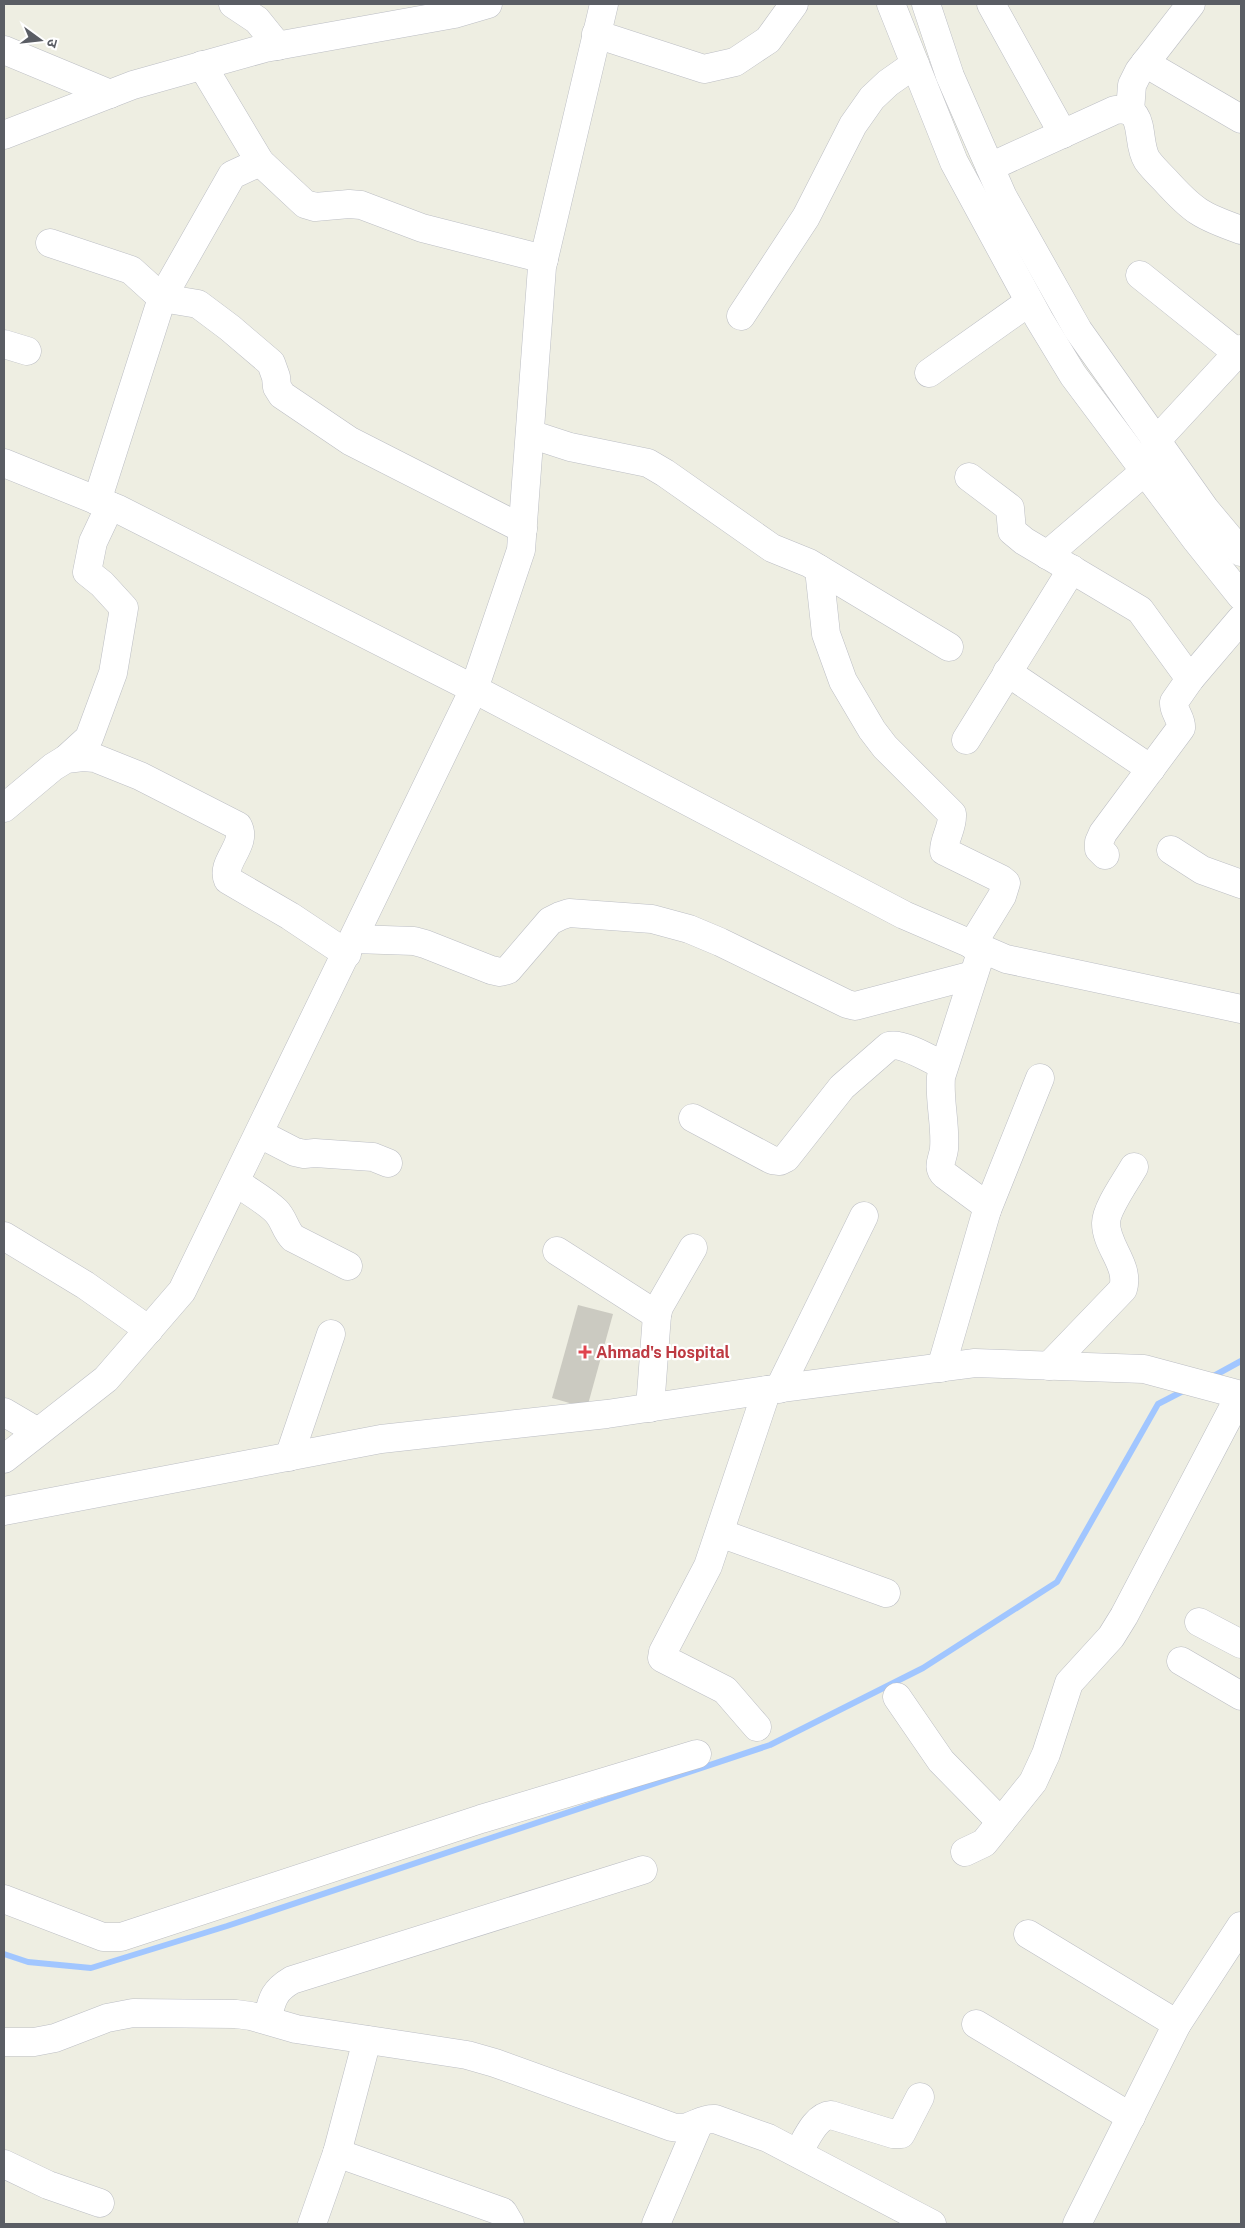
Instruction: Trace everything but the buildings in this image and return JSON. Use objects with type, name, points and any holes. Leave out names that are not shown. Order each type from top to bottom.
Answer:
[{"type":"street","points":[[233,4],[258,20],[278,46]]},
{"type":"street","points":[[4,135],[133,85],[202,65],[278,46],[454,14],[488,4]]},
{"type":"street","points":[[4,1459],[106,1378],[182,1291],[260,1134],[474,689],[521,550],[544,259],[604,4]]},
{"type":"street","points":[[596,34],[704,68],[735,62],[768,40],[794,4]]},
{"type":"street","points":[[891,4],[954,162],[1029,302],[1073,375],[1241,596]]},
{"type":"street","points":[[926,4],[950,76],[1003,197],[1084,341],[1155,442],[1205,509],[1241,552]]},
{"type":"street","points":[[991,4],[1063,134]]},
{"type":"street","points":[[1130,111],[1132,85],[1145,63],[1191,4]]},
{"type":"street","points":[[4,50],[110,94]]},
{"type":"street","points":[[1145,63],[1241,119]]},
{"type":"street","points":[[741,316],[806,217],[852,125],[872,98],[888,83],[915,64]]},
{"type":"street","points":[[202,65],[260,162],[305,204],[315,207],[349,204],[361,205],[422,228],[544,259]]},
{"type":"street","points":[[990,168],[1115,110],[1125,108],[1134,113],[1137,119],[1147,160],[1185,202],[1209,219],[1241,230]]},
{"type":"street","points":[[5,810],[89,738],[112,672],[124,608],[102,584],[87,572],[103,503],[162,298],[232,176],[260,162]]},
{"type":"street","points":[[50,244],[131,270],[162,298],[198,304],[271,363],[277,387],[282,395],[342,436],[522,529]]},
{"type":"street","points":[[1140,275],[1240,352],[1155,442]]},
{"type":"street","points":[[928,373],[1029,302]]},
{"type":"street","points":[[530,434],[570,447],[648,463],[666,473],[772,548],[819,569],[949,647]]},
{"type":"street","points":[[4,463],[103,503],[474,689],[904,915],[1006,959],[1241,1009]]},
{"type":"street","points":[[1047,554],[1145,471]]},
{"type":"street","points":[[969,477],[1010,508],[1012,531],[1140,610],[1190,679]]},
{"type":"street","points":[[819,569],[826,634],[829,646],[848,690],[872,730],[885,746],[952,814],[952,825],[944,851],[1006,883],[1002,896],[977,947],[973,975],[944,1066],[940,1088],[944,1148],[940,1165],[941,1172],[983,1202],[987,1210]]},
{"type":"street","points":[[966,740],[1072,569]]},
{"type":"street","points":[[1105,855],[1099,849],[1099,842],[1103,834],[1181,728],[1182,722],[1173,707],[1174,702],[1190,679],[1241,619]]},
{"type":"street","points":[[1007,672],[1151,768]]},
{"type":"street","points":[[66,759],[95,758],[140,776],[231,821],[238,826],[241,832],[226,870],[228,880],[290,916],[350,947],[414,941],[500,972],[508,970],[516,963],[550,921],[569,913],[652,919],[689,929],[847,1004],[855,1006],[973,975]]},
{"type":"street","points":[[1171,850],[1202,870],[1241,884]]},
{"type":"street","points":[[694,1118],[772,1160],[780,1161],[786,1158],[842,1087],[889,1046],[895,1044],[902,1046],[944,1066]]},
{"type":"street","points":[[941,1368],[987,1210],[1040,1078]]},
{"type":"street","points":[[260,1134],[295,1152],[373,1157],[388,1163]]},
{"type":"street","points":[[1049,1366],[1123,1289],[1126,1281],[1124,1272],[1108,1232],[1106,1222],[1108,1214],[1134,1167]]},
{"type":"street","points":[[236,1182],[275,1210],[293,1238],[348,1266]]},
{"type":"street","points":[[757,1727],[732,1696],[662,1658],[663,1652],[703,1577],[773,1390],[864,1216]]},
{"type":"street","points":[[4,1236],[85,1285],[149,1330]]},
{"type":"street","points":[[650,1408],[659,1307],[693,1248]]},
{"type":"street","points":[[557,1251],[657,1315]]},
{"type":"street","points":[[289,1457],[331,1334]]},
{"type":"street","points":[[4,1511],[381,1439],[650,1408],[975,1363],[1144,1369],[1235,1393],[1124,1616],[1111,1637],[1069,1684],[1039,1771],[984,1843],[965,1852]]},
{"type":"street","points":[[4,1412],[38,1432]]},
{"type":"street","points":[[720,1533],[886,1593]]},
{"type":"street","points":[[1198,1622],[1241,1644]]},
{"type":"street","points":[[1182,1661],[1241,1696]]},
{"type":"street","points":[[897,1696],[941,1761],[1001,1822]]},
{"type":"street","points":[[4,1899],[103,1937],[121,1936],[481,1819],[697,1754]]},
{"type":"street","points":[[267,2020],[274,1995],[281,1986],[292,1980],[643,1870]]},
{"type":"street","points":[[1077,2224],[1177,2024],[1241,1926]]},
{"type":"street","points":[[1028,1934],[1177,2024]]},
{"type":"street","points":[[4,2042],[34,2042],[55,2038],[107,2018],[133,2013],[236,2014],[251,2016],[296,2029],[467,2055],[495,2063],[672,2127],[683,2129],[707,2118],[715,2119],[768,2138],[932,2224]]},
{"type":"street","points":[[976,2024],[1131,2117]]},
{"type":"street","points":[[312,2224],[337,2153],[367,2040]]},
{"type":"street","points":[[798,2154],[818,2121],[824,2116],[831,2115],[893,2134],[901,2134],[920,2098]]},
{"type":"street","points":[[656,2224],[699,2123]]},
{"type":"street","points":[[337,2153],[503,2212],[510,2224]]},
{"type":"street","points":[[4,2164],[48,2185],[100,2203]]},
{"type":"waterway","points":[[1210,1378],[1241,1361]]},
{"type":"waterway","points":[[4,1954],[28,1962],[91,1968],[227,1926],[770,1745],[923,1668],[1057,1582],[1158,1404],[1187,1389]]},
{"type":"place","name":"Ahmad's Hospital","points":[[585,1352]]}]
